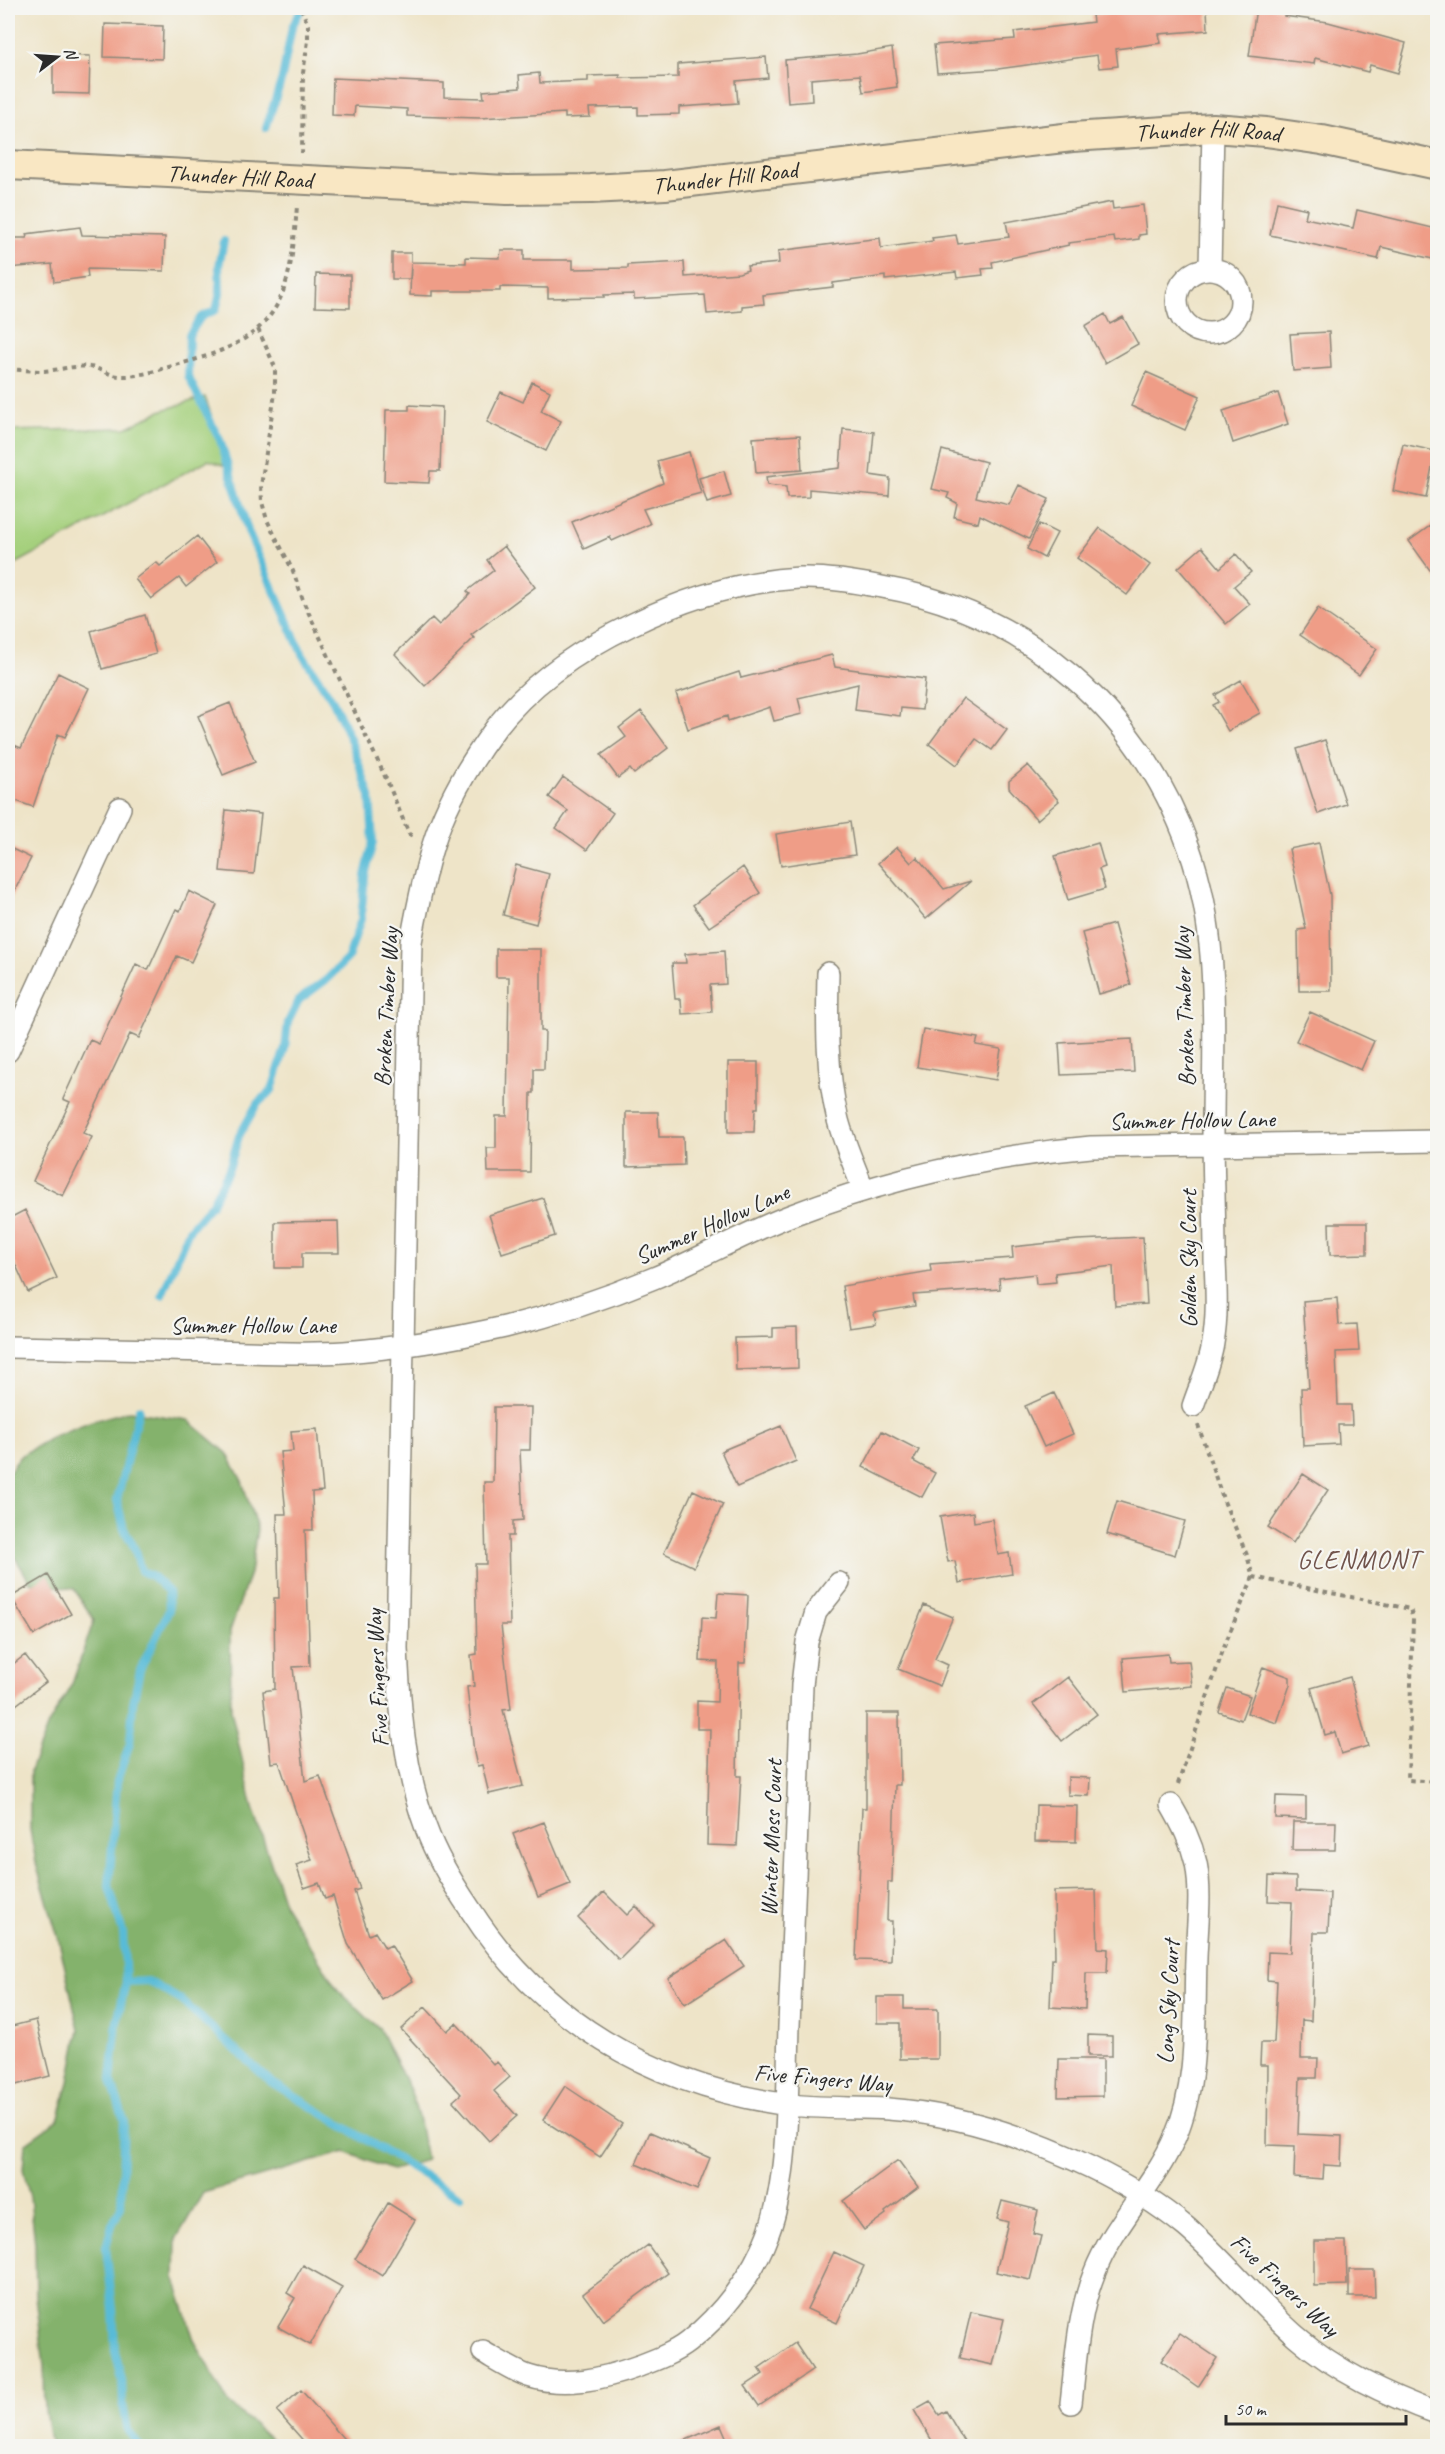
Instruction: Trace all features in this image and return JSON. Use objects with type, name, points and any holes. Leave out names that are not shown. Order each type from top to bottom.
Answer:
[{"type":"street","name":"Thunder Hill Road","points":[[8,165],[507,190],[591,189],[665,185],[1072,137],[1213,128],[1322,141],[1437,165]]},
{"type":"street","points":[[1210,268],[1213,128]]},
{"type":"street","name":"Broken Timber Way","points":[[404,1346],[411,942],[433,843],[457,788],[498,725],[564,663],[604,638],[658,612],[748,584],[801,578],[850,581],[905,591],[949,604],[994,622],[1033,645],[1082,683],[1122,727],[1170,804],[1188,846],[1201,887],[1213,973],[1213,1145]]},
{"type":"street","points":[[8,1051],[120,808]]},
{"type":"street","points":[[828,973],[827,1035],[830,1076],[838,1121],[864,1189]]},
{"type":"street","name":"Summer Hollow Lane","points":[[8,1347],[279,1353],[342,1352],[404,1346],[505,1326],[591,1302],[654,1278],[788,1217],[864,1189],[938,1169],[1034,1152],[1091,1147],[1437,1141]]},
{"type":"street","name":"Golden Sky Court","points":[[1192,1406],[1213,1345],[1216,1316],[1213,1145]]},
{"type":"street","name":"Five Fingers Way","points":[[404,1346],[397,1648],[400,1708],[411,1777],[427,1831],[456,1889],[491,1942],[535,1990],[590,2034],[639,2062],[688,2081],[733,2095],[786,2105],[890,2109],[946,2116],[1050,2148],[1095,2169],[1142,2196],[1185,2227],[1298,2338],[1343,2370],[1389,2396],[1437,2414]]},
{"type":"street","name":"Winter Moss Court","points":[[483,2352],[527,2375],[549,2380],[585,2382],[654,2360],[686,2343],[729,2301],[750,2271],[768,2235],[778,2203],[786,2105],[802,1685],[807,1642],[816,1612],[839,1583]]},
{"type":"street","name":"Long Sky Court","points":[[1071,2403],[1082,2317],[1094,2274],[1113,2236],[1142,2196],[1174,2138],[1186,2105],[1192,2066],[1198,1895],[1196,1864],[1188,1834],[1171,1805]]},
{"type":"path","points":[[301,8],[308,25],[303,73],[303,146]]},
{"type":"path","points":[[8,369],[46,371],[91,367],[119,376],[213,355],[237,344],[258,329],[278,305],[288,279],[294,248],[297,209]]},
{"type":"path","points":[[258,329],[275,367],[275,393],[261,486],[267,520],[293,571],[304,603],[383,772],[409,834],[433,843]]},
{"type":"path","points":[[1171,1805],[1225,1644],[1253,1577],[1247,1555],[1212,1468],[1192,1406]]},
{"type":"path","points":[[1253,1577],[1410,1609],[1413,1619],[1408,1780],[1437,1782]]},
{"type":"green space","points":[[205,397],[229,467],[208,460],[8,568],[8,431],[126,428],[160,411]]},
{"type":"green space","points":[[129,1411],[188,1420],[227,1453],[242,1481],[257,1529],[250,1573],[230,1631],[231,1710],[253,1808],[285,1906],[338,1990],[380,2030],[411,2092],[426,2160],[392,2170],[345,2152],[203,2193],[176,2239],[175,2279],[194,2340],[227,2401],[278,2446],[51,2446],[45,2411],[44,2367],[36,2296],[35,2244],[30,2197],[23,2169],[25,2144],[58,2120],[69,2082],[79,2030],[58,1937],[37,1867],[30,1830],[30,1771],[48,1725],[72,1684],[94,1620],[74,1589],[30,1582],[8,1546],[8,1474],[20,1456],[54,1436],[89,1422]]},
{"type":"building","points":[[1143,8],[1207,8],[1208,30],[1159,34],[1161,43],[1116,49],[1118,66],[1099,68],[1097,55],[998,69],[937,73],[934,45],[1015,39],[1014,32],[1093,22],[1092,15]]},
{"type":"building","points":[[1256,8],[1285,8],[1284,16],[1328,22],[1406,43],[1398,73],[1370,65],[1368,72],[1315,58],[1314,64],[1249,56]]},
{"type":"building","points":[[105,24],[163,26],[162,59],[104,57]]},
{"type":"building","points":[[892,48],[897,87],[863,92],[860,75],[811,79],[812,101],[788,103],[785,60],[857,54]]},
{"type":"building","points":[[53,55],[90,56],[89,94],[53,93]]},
{"type":"building","points":[[766,57],[768,78],[736,81],[738,103],[679,107],[679,114],[638,115],[638,107],[589,108],[590,117],[565,118],[565,113],[480,118],[407,116],[407,109],[355,106],[354,116],[332,115],[333,78],[444,83],[444,97],[484,98],[483,91],[520,88],[519,75],[539,73],[540,83],[588,81],[588,76],[678,77],[678,64]]},
{"type":"building","points":[[1112,202],[1113,209],[1143,205],[1146,234],[1139,235],[1139,239],[1115,242],[1114,237],[1068,243],[1069,245],[992,262],[993,268],[982,269],[983,275],[957,278],[956,272],[885,280],[885,276],[833,283],[833,287],[763,295],[764,304],[742,306],[742,311],[707,314],[705,295],[634,299],[634,294],[548,298],[548,288],[500,287],[500,291],[432,291],[432,296],[410,295],[411,264],[410,279],[392,279],[392,253],[411,253],[411,262],[466,263],[466,257],[500,258],[501,250],[524,250],[524,260],[573,260],[573,269],[628,268],[628,265],[684,262],[685,277],[739,273],[748,270],[747,266],[779,263],[778,251],[880,238],[881,248],[933,241],[932,238],[956,235],[958,244],[1009,237],[1006,222]]},
{"type":"building","points":[[1277,202],[1307,209],[1305,218],[1353,228],[1357,210],[1437,229],[1437,260],[1381,247],[1378,259],[1270,235]]},
{"type":"building","points":[[80,227],[82,235],[165,237],[164,271],[87,269],[88,277],[54,282],[52,264],[8,268],[8,238],[27,238],[26,234]]},
{"type":"building","points":[[316,274],[350,275],[350,308],[315,307]]},
{"type":"building","points":[[1105,314],[1110,324],[1123,317],[1138,344],[1105,363],[1085,326]]},
{"type":"building","points":[[1329,332],[1331,368],[1293,371],[1290,334]]},
{"type":"building","points":[[1146,372],[1200,396],[1185,430],[1131,406]]},
{"type":"building","points":[[532,382],[550,391],[541,411],[561,421],[546,451],[487,422],[501,392],[523,402]]},
{"type":"building","points":[[1278,393],[1288,424],[1233,443],[1223,411]]},
{"type":"building","points":[[409,405],[442,407],[440,471],[430,471],[429,483],[384,481],[386,410],[409,410]]},
{"type":"building","points":[[843,429],[874,432],[870,475],[890,478],[889,496],[809,489],[809,497],[787,498],[786,487],[767,485],[766,477],[840,468]]},
{"type":"building","points":[[800,435],[802,470],[756,473],[753,438]]},
{"type":"building","points":[[1403,444],[1435,451],[1426,498],[1393,491]]},
{"type":"building","points":[[942,450],[986,462],[976,497],[1009,505],[1019,485],[1049,499],[1029,539],[980,515],[978,523],[954,517],[957,503],[947,498],[949,493],[932,489]]},
{"type":"building","points":[[689,452],[701,493],[643,509],[650,524],[612,541],[610,537],[584,549],[572,522],[663,483],[657,461]]},
{"type":"building","points":[[724,471],[731,496],[707,503],[699,478]]},
{"type":"building","points":[[1437,521],[1437,580],[1409,541]]},
{"type":"building","points":[[1039,524],[1057,533],[1044,558],[1027,549]]},
{"type":"building","points":[[1100,528],[1150,565],[1127,595],[1077,558]]},
{"type":"building","points":[[197,536],[217,562],[186,587],[179,578],[151,599],[135,579],[156,562],[160,566]]},
{"type":"building","points":[[504,546],[535,587],[471,635],[474,638],[425,686],[395,654],[432,618],[439,625],[470,594],[467,591],[494,570],[487,560]]},
{"type":"building","points":[[1202,547],[1220,568],[1236,554],[1251,572],[1234,586],[1250,604],[1226,624],[1178,568]]},
{"type":"building","points":[[1318,608],[1377,649],[1359,675],[1300,635]]},
{"type":"building","points":[[145,615],[156,654],[102,669],[91,631]]},
{"type":"building","points":[[832,655],[835,667],[925,679],[922,710],[901,708],[900,716],[855,710],[858,684],[798,698],[802,714],[774,721],[770,707],[728,721],[727,716],[688,729],[676,693],[739,672],[741,678]]},
{"type":"building","points":[[58,673],[89,688],[65,737],[58,734],[33,807],[8,798],[8,763],[14,745],[21,748]]},
{"type":"building","points":[[1241,680],[1260,713],[1228,731],[1213,705],[1219,702],[1215,695]]},
{"type":"building","points":[[963,698],[1007,730],[992,750],[976,739],[957,765],[929,744]]},
{"type":"building","points":[[230,703],[255,762],[223,775],[198,716]]},
{"type":"building","points":[[641,711],[668,748],[634,774],[630,769],[618,778],[601,755],[626,737],[619,728]]},
{"type":"building","points":[[1325,740],[1346,804],[1318,814],[1297,749]]},
{"type":"building","points":[[1028,765],[1059,801],[1037,820],[1009,788],[1009,781]]},
{"type":"building","points":[[563,777],[613,813],[587,850],[556,828],[568,811],[549,797]]},
{"type":"building","points":[[226,810],[261,814],[254,874],[220,871]]},
{"type":"building","points":[[850,822],[855,855],[781,866],[776,834]]},
{"type":"building","points":[[1098,843],[1105,867],[1099,869],[1105,889],[1068,900],[1055,856]]},
{"type":"building","points":[[1319,843],[1330,895],[1331,991],[1299,991],[1298,930],[1306,929],[1289,849]]},
{"type":"building","points":[[8,847],[31,858],[8,904]]},
{"type":"building","points":[[897,847],[911,863],[917,857],[944,889],[971,881],[926,919],[878,863]]},
{"type":"building","points":[[516,865],[549,874],[536,924],[503,915]]},
{"type":"building","points":[[743,867],[760,893],[709,927],[693,905]]},
{"type":"building","points":[[189,891],[217,905],[191,962],[177,956],[139,1038],[130,1034],[83,1133],[92,1137],[63,1196],[33,1181],[70,1102],[63,1099],[90,1040],[99,1044],[136,964],[148,970],[176,909],[180,911]]},
{"type":"building","points":[[1114,924],[1131,985],[1099,994],[1082,933]]},
{"type":"building","points":[[496,949],[541,949],[541,1031],[545,1031],[544,1069],[534,1069],[534,1093],[531,1093],[530,1172],[488,1172],[487,1148],[496,1148],[496,1116],[507,1116],[509,977],[496,977]]},
{"type":"building","points":[[724,951],[726,984],[710,985],[712,1012],[682,1014],[681,999],[675,999],[672,963],[686,963],[685,954]]},
{"type":"building","points":[[1310,1012],[1374,1041],[1361,1070],[1296,1041]]},
{"type":"building","points":[[923,1029],[978,1038],[976,1045],[1001,1049],[996,1080],[917,1067]]},
{"type":"building","points":[[1132,1039],[1134,1072],[1061,1075],[1059,1043]]},
{"type":"building","points":[[728,1062],[758,1062],[758,1108],[755,1108],[754,1132],[728,1132]]},
{"type":"building","points":[[626,1112],[658,1112],[659,1137],[683,1137],[684,1165],[626,1167]]},
{"type":"building","points":[[543,1198],[555,1236],[502,1253],[489,1215]]},
{"type":"building","points":[[25,1210],[57,1278],[28,1292],[8,1248],[8,1219]]},
{"type":"building","points":[[338,1221],[339,1253],[302,1253],[302,1268],[275,1268],[275,1222]]},
{"type":"building","points":[[1329,1223],[1367,1223],[1367,1254],[1330,1255]]},
{"type":"building","points":[[1143,1237],[1147,1304],[1115,1306],[1113,1266],[1055,1273],[1056,1282],[1036,1284],[1035,1274],[999,1278],[1000,1289],[913,1295],[915,1306],[874,1313],[876,1324],[849,1328],[842,1286],[931,1271],[930,1264],[1013,1258],[1012,1247],[1078,1240]]},
{"type":"building","points":[[1337,1298],[1339,1325],[1357,1324],[1359,1351],[1336,1352],[1338,1405],[1351,1405],[1352,1425],[1338,1425],[1339,1444],[1303,1446],[1301,1388],[1309,1388],[1303,1301]]},
{"type":"building","points":[[797,1327],[798,1368],[736,1370],[735,1338],[773,1337],[773,1328]]},
{"type":"building","points":[[1054,1393],[1073,1434],[1044,1447],[1025,1406]]},
{"type":"building","points":[[494,1407],[531,1407],[530,1450],[520,1450],[523,1520],[513,1521],[513,1536],[508,1536],[510,1625],[501,1625],[511,1709],[503,1710],[523,1786],[489,1794],[482,1765],[477,1766],[474,1753],[467,1687],[474,1686],[471,1655],[477,1654],[475,1564],[486,1564],[484,1482],[493,1482]]},
{"type":"building","points":[[781,1426],[796,1461],[737,1487],[721,1451]]},
{"type":"building","points":[[317,1429],[323,1491],[312,1492],[313,1530],[305,1530],[310,1666],[293,1667],[305,1781],[320,1776],[360,1889],[354,1891],[369,1935],[375,1932],[385,1948],[391,1945],[413,1981],[382,2000],[348,1944],[333,1896],[325,1899],[319,1883],[304,1888],[296,1865],[312,1860],[279,1762],[271,1763],[263,1691],[275,1689],[274,1598],[279,1598],[277,1514],[286,1514],[280,1452],[293,1451],[291,1431]]},
{"type":"building","points":[[882,1431],[919,1450],[913,1461],[935,1473],[922,1497],[863,1467]]},
{"type":"building","points":[[1303,1474],[1328,1490],[1293,1543],[1268,1527]]},
{"type":"building","points":[[693,1490],[723,1504],[694,1567],[664,1553]]},
{"type":"building","points":[[1117,1501],[1185,1521],[1175,1555],[1107,1534]]},
{"type":"building","points":[[973,1512],[974,1522],[992,1519],[998,1555],[1009,1553],[1012,1574],[959,1583],[955,1561],[948,1562],[940,1517]]},
{"type":"building","points":[[48,1575],[71,1614],[34,1635],[11,1597]]},
{"type":"building","points":[[718,1593],[748,1595],[745,1663],[739,1663],[737,1776],[741,1776],[737,1846],[707,1845],[710,1729],[697,1729],[697,1701],[717,1702],[718,1662],[700,1661],[702,1617],[716,1618]]},
{"type":"building","points":[[924,1605],[953,1617],[935,1659],[948,1665],[940,1686],[898,1669]]},
{"type":"building","points":[[1168,1654],[1169,1662],[1189,1661],[1192,1686],[1126,1692],[1123,1658]]},
{"type":"building","points":[[25,1655],[46,1682],[8,1711],[8,1668]]},
{"type":"building","points":[[1263,1667],[1290,1677],[1290,1685],[1277,1723],[1247,1713]]},
{"type":"building","points":[[1068,1677],[1097,1714],[1062,1741],[1033,1704]]},
{"type":"building","points":[[1350,1677],[1368,1746],[1341,1754],[1335,1732],[1325,1735],[1311,1688]]},
{"type":"building","points":[[1227,1688],[1250,1696],[1241,1720],[1219,1712]]},
{"type":"building","points":[[866,1713],[899,1713],[900,1785],[895,1785],[892,1882],[888,1882],[887,1921],[892,1921],[891,1961],[856,1960],[862,1808],[866,1808]]},
{"type":"building","points":[[1068,1777],[1090,1778],[1089,1796],[1068,1795]]},
{"type":"building","points":[[1276,1796],[1306,1797],[1306,1819],[1275,1818]]},
{"type":"building","points":[[1036,1805],[1077,1806],[1076,1842],[1035,1841]]},
{"type":"building","points":[[544,1822],[570,1884],[538,1897],[513,1834]]},
{"type":"building","points":[[1293,1822],[1336,1822],[1335,1850],[1292,1850]]},
{"type":"building","points":[[1269,1876],[1296,1877],[1296,1891],[1330,1893],[1328,1932],[1314,1932],[1311,2021],[1302,2020],[1301,2058],[1318,2058],[1317,2078],[1300,2078],[1298,2134],[1342,2136],[1341,2166],[1324,2165],[1323,2179],[1294,2177],[1295,2146],[1267,2145],[1268,2065],[1260,2065],[1261,2043],[1274,2043],[1277,1981],[1267,1980],[1268,1952],[1290,1953],[1292,1902],[1268,1901]]},
{"type":"building","points":[[1096,1890],[1098,1948],[1108,1949],[1107,1973],[1086,1973],[1085,2009],[1050,2007],[1052,1959],[1055,1959],[1054,1891]]},
{"type":"building","points":[[604,1892],[627,1915],[636,1906],[654,1925],[619,1960],[578,1918]]},
{"type":"building","points":[[726,1940],[744,1966],[685,2004],[668,1978]]},
{"type":"building","points":[[877,1997],[904,1997],[904,2009],[938,2009],[938,2059],[900,2059],[900,2023],[877,2023]]},
{"type":"building","points":[[425,2007],[447,2031],[456,2023],[494,2065],[497,2062],[510,2077],[494,2091],[517,2116],[489,2141],[453,2101],[461,2094],[401,2029]]},
{"type":"building","points":[[36,2020],[50,2076],[12,2086],[8,2068],[8,2027]]},
{"type":"building","points":[[1088,2035],[1112,2036],[1112,2056],[1088,2056]]},
{"type":"building","points":[[1059,2059],[1103,2059],[1103,2096],[1058,2097]]},
{"type":"building","points":[[565,2086],[622,2124],[600,2157],[543,2120]]},
{"type":"building","points":[[650,2132],[710,2158],[697,2190],[636,2164]]},
{"type":"building","points":[[898,2160],[918,2187],[864,2230],[843,2201]]},
{"type":"building","points":[[1002,2201],[1038,2210],[1033,2234],[1041,2236],[1030,2280],[996,2272],[1008,2222],[997,2219]]},
{"type":"building","points":[[388,2203],[415,2220],[382,2276],[355,2259]]},
{"type":"building","points":[[1314,2241],[1346,2241],[1347,2285],[1314,2286]]},
{"type":"building","points":[[648,2245],[668,2273],[603,2321],[583,2294]]},
{"type":"building","points":[[834,2252],[864,2266],[837,2323],[807,2309]]},
{"type":"building","points":[[303,2265],[342,2287],[310,2345],[278,2327],[295,2298],[287,2293]]},
{"type":"building","points":[[1349,2270],[1374,2270],[1375,2297],[1349,2297]]},
{"type":"building","points":[[971,2312],[1004,2319],[993,2365],[960,2358]]},
{"type":"building","points":[[1180,2333],[1217,2358],[1198,2387],[1161,2361]]},
{"type":"building","points":[[795,2343],[813,2370],[759,2406],[745,2386],[763,2374],[759,2368]]},
{"type":"building","points":[[301,2390],[350,2446],[308,2446],[277,2411]]},
{"type":"building","points":[[930,2401],[939,2415],[946,2411],[967,2446],[935,2446],[914,2410]]},
{"type":"building","points":[[721,2425],[730,2446],[672,2446]]},
{"type":"waterway","points":[[266,128],[282,78],[292,27],[302,8]]},
{"type":"waterway","points":[[162,1295],[189,1230],[212,1203],[229,1169],[239,1136],[257,1104],[272,1090],[285,1048],[288,1022],[299,1000],[326,980],[348,958],[361,919],[365,876],[373,842],[370,796],[351,741],[333,701],[302,654],[249,534],[220,440],[188,376],[189,335],[201,317],[216,310],[220,293],[219,266],[224,241]]},
{"type":"waterway","points":[[139,1409],[117,1500],[124,1529],[134,1547],[141,1571],[153,1577],[168,1591],[169,1610],[140,1670],[133,1703],[130,1743],[117,1781],[109,1886],[123,1933],[126,1982],[117,2022],[111,2080],[124,2120],[121,2207],[112,2225],[106,2247],[115,2351],[122,2379],[123,2405],[128,2431],[140,2446]]},
{"type":"waterway","points":[[126,1982],[148,1981],[182,2001],[271,2082],[460,2197]]},
{"type":"district","name":"GLENMONT","points":[[1359,1559]]}]
